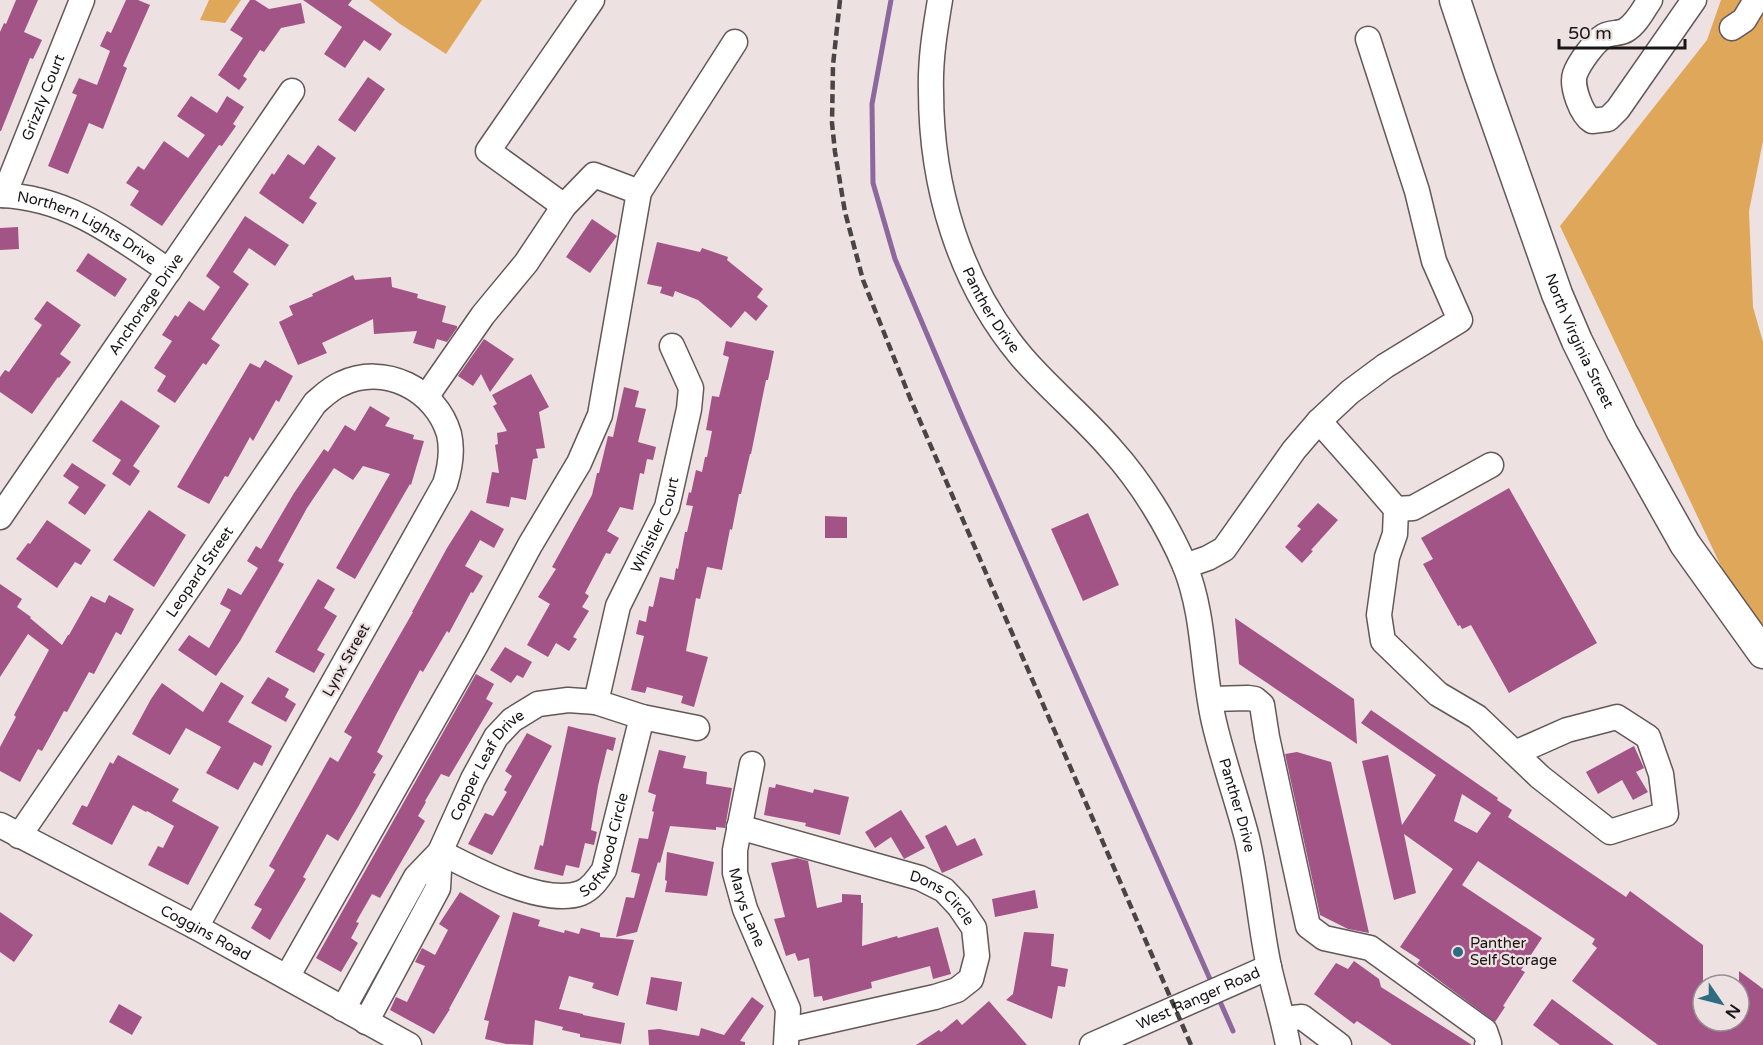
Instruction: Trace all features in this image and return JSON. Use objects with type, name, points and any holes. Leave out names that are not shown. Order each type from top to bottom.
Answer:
[{"type":"main road","name":"North Virginia Street","points":[[1455,0],[1557,294],[1577,341],[1622,432],[1685,544],[1763,653]]},
{"type":"street","name":"Grizzly Court","points":[[2,195],[82,0]]},
{"type":"street","points":[[564,206],[488,151],[592,0]]},
{"type":"street","name":"Panther Drive","points":[[940,0],[933,42],[930,88],[932,131],[938,174],[946,207],[964,262],[993,319],[1022,357],[1112,450],[1138,483],[1174,542],[1185,566],[1199,613],[1214,721],[1247,840],[1269,967],[1288,1045]]},
{"type":"street","points":[[1650,0],[1626,30],[1603,37],[1594,45],[1575,75],[1574,82],[1578,100],[1585,116],[1592,121],[1608,119],[1618,109],[1694,0]]},
{"type":"street","points":[[1185,566],[1208,558],[1224,549],[1294,450],[1350,392],[1385,366],[1460,320],[1434,261],[1417,192],[1368,39]]},
{"type":"street","points":[[287,977],[477,643],[530,545],[579,463],[600,415],[639,192],[735,42]]},
{"type":"street","name":"Anchorage Drive","points":[[0,516],[292,91]]},
{"type":"street","points":[[422,394],[526,263],[564,206],[594,175],[639,192]]},
{"type":"street","name":"Northern Lights Drive","points":[[2,195],[44,202],[72,211],[101,225],[169,271]]},
{"type":"street","name":"Whistler Court","points":[[596,702],[618,606],[667,507],[689,409],[691,388],[672,346]]},
{"type":"street","name":"Leopard Street","points":[[10,831],[315,403],[342,383],[358,378],[378,376],[397,380],[422,394]]},
{"type":"street","name":"Lynx Street","points":[[196,927],[445,484],[450,460],[449,435],[433,404],[422,394]]},
{"type":"street","points":[[1319,422],[1396,509],[1395,534],[1387,556],[1379,615],[1383,641],[1438,694],[1477,717],[1540,777],[1610,832],[1666,814],[1661,774],[1648,737],[1617,717],[1567,730],[1515,753]]},
{"type":"street","points":[[1396,509],[1413,508],[1491,465]]},
{"type":"street","points":[[1211,699],[1248,698],[1255,699],[1262,705],[1308,926],[1324,938],[1370,948],[1485,1031],[1489,1043],[1487,1045]]},
{"type":"street","name":"Copper Leaf Drive","points":[[343,1009],[416,877],[440,852],[473,779],[496,737],[512,720],[538,704],[568,700],[596,702],[642,717],[697,728]]},
{"type":"street","name":"Softwood Circle","points":[[440,852],[503,882],[560,897],[582,892],[594,884],[604,870],[642,717]]},
{"type":"street","name":"Marys Lane","points":[[752,764],[735,850],[735,873],[745,909],[788,1009],[787,1037]]},
{"type":"street","name":"Dons Circle","points":[[739,827],[920,878],[944,890],[959,906],[974,928],[978,956],[971,979],[957,990],[787,1037]]},
{"type":"street","name":"Coggins Road","points":[[10,831],[196,927],[409,1045]]},
{"type":"street","name":"Copper Leaf Drive","points":[[366,1022],[438,888],[440,852]]},
{"type":"street","name":"West Ranger Road","points":[[1092,1045],[1269,967]]},
{"type":"street","points":[[1283,1019],[1302,1017],[1339,1045]]},
{"type":"shaded area","points":[[209,0],[241,0],[225,23],[200,20]]},
{"type":"shaded area","points":[[369,0],[482,0],[446,54],[400,24]]},
{"type":"shaded area","points":[[1721,0],[1763,0],[1763,141],[1749,211],[1753,307],[1763,342],[1763,630],[1737,600],[1560,226],[1707,40]]},
{"type":"building","points":[[16,0],[38,0],[24,32],[42,40],[33,59],[30,58],[0,131],[0,32]]},
{"type":"building","points":[[126,0],[138,0],[150,5],[123,66],[127,68],[103,129],[89,123],[68,174],[48,166],[77,95],[72,93],[79,78],[97,85],[110,51],[100,46],[107,31],[111,33]]},
{"type":"building","points":[[250,0],[255,0],[269,9],[301,3],[305,23],[281,28],[264,52],[260,50],[243,76],[247,79],[239,90],[218,75],[243,38],[230,30]]},
{"type":"building","points":[[303,0],[352,0],[348,5],[392,34],[380,51],[364,40],[345,68],[324,54],[342,27]]},
{"type":"building","points":[[368,77],[385,89],[355,132],[338,120]]},
{"type":"building","points":[[191,96],[217,113],[227,96],[244,107],[233,124],[236,126],[222,146],[219,145],[162,226],[130,205],[139,191],[126,183],[138,166],[144,170],[164,141],[188,158],[205,135],[177,116]]},
{"type":"building","points":[[318,145],[336,158],[309,198],[317,203],[303,224],[259,193],[288,154],[304,165]]},
{"type":"building","points":[[245,216],[289,245],[275,266],[249,248],[233,272],[249,284],[211,339],[220,345],[206,365],[203,363],[175,403],[157,391],[166,376],[154,368],[172,341],[162,335],[175,315],[178,317],[189,301],[204,311],[220,287],[206,276]]},
{"type":"building","points":[[592,219],[617,236],[590,273],[566,257]]},
{"type":"building","points":[[18,227],[19,249],[0,250],[0,228]]},
{"type":"building","points":[[657,242],[700,252],[702,248],[728,257],[727,260],[763,289],[757,297],[768,306],[756,321],[745,311],[731,328],[698,300],[675,291],[673,297],[660,293],[662,287],[647,284]]},
{"type":"building","points":[[88,253],[127,279],[115,297],[76,271]]},
{"type":"building","points":[[353,275],[355,280],[391,277],[392,287],[418,294],[417,298],[446,306],[442,322],[457,326],[457,328],[447,342],[437,339],[434,349],[413,343],[417,331],[374,334],[373,319],[322,343],[327,353],[298,365],[279,322],[293,315],[289,306]]},
{"type":"building","points":[[47,301],[81,325],[60,354],[71,362],[32,414],[0,392],[0,377],[5,370],[9,372],[42,325],[34,319]]},
{"type":"building","points":[[484,339],[514,359],[490,392],[481,374],[473,386],[458,376]]},
{"type":"building","points":[[726,341],[774,351],[722,570],[707,567],[700,599],[696,598],[686,651],[708,657],[694,707],[681,703],[683,696],[647,687],[645,693],[631,690],[644,636],[636,634],[639,620],[646,622],[649,606],[653,607],[660,577],[674,580],[676,568],[678,569],[693,506],[686,505],[689,492],[691,493],[696,470],[702,472],[705,457],[707,457],[712,431],[706,430],[712,396],[719,397],[729,357],[723,355]]},
{"type":"building","points":[[265,360],[293,376],[279,402],[276,400],[253,441],[250,437],[228,477],[225,476],[209,504],[177,487],[250,363],[260,368]]},
{"type":"building","points":[[531,374],[549,407],[539,412],[545,448],[536,449],[538,458],[533,459],[526,500],[511,497],[509,507],[486,503],[492,472],[499,473],[495,445],[498,444],[497,433],[507,431],[493,406],[497,404],[492,395]]},
{"type":"building","points":[[624,387],[639,391],[635,407],[646,409],[638,442],[656,447],[653,460],[647,459],[644,474],[640,473],[633,510],[620,507],[607,531],[619,538],[610,554],[606,553],[585,593],[589,596],[582,607],[589,611],[573,637],[577,639],[569,651],[556,643],[548,657],[527,645],[550,604],[538,597],[556,569],[552,567],[592,495],[608,436],[613,437]]},
{"type":"building","points":[[121,400],[160,426],[133,466],[140,471],[130,486],[112,474],[121,460],[92,441]]},
{"type":"building","points":[[370,406],[390,418],[385,426],[414,435],[413,439],[424,441],[411,485],[355,579],[336,568],[390,474],[363,466],[353,480],[334,468],[307,508],[278,561],[284,564],[240,641],[216,676],[178,650],[189,635],[209,648],[231,610],[220,604],[228,588],[241,595],[258,568],[247,561],[256,546],[261,549],[294,493],[324,449],[328,452],[345,425],[355,431]]},
{"type":"building","points":[[72,463],[106,485],[85,515],[68,503],[79,487],[63,476]]},
{"type":"building","points":[[1509,488],[1597,643],[1509,693],[1471,625],[1462,629],[1460,625],[1458,626],[1423,564],[1433,559],[1421,538]]},
{"type":"building","points":[[1318,503],[1338,520],[1302,563],[1285,547],[1301,529],[1297,526]]},
{"type":"building","points":[[149,510],[186,535],[154,587],[113,560]]},
{"type":"building","points":[[471,510],[504,529],[494,548],[480,540],[465,566],[483,576],[423,672],[420,670],[377,752],[383,756],[358,807],[338,841],[327,834],[303,877],[306,879],[270,940],[251,928],[262,909],[254,905],[275,870],[269,866],[330,757],[338,762],[352,737],[344,732],[447,548]]},
{"type":"building","points":[[1088,513],[1119,585],[1083,601],[1051,529]]},
{"type":"building","points":[[825,516],[847,517],[847,538],[825,538]]},
{"type":"building","points":[[47,520],[91,550],[81,565],[75,562],[57,588],[16,559]]},
{"type":"building","points":[[318,579],[335,589],[324,608],[337,616],[317,650],[325,654],[314,673],[275,652]]},
{"type":"building","points":[[0,584],[22,599],[17,607],[62,645],[91,596],[105,603],[109,595],[134,609],[121,635],[116,632],[94,674],[89,672],[67,712],[64,711],[42,751],[38,749],[20,782],[0,771],[0,747],[16,717],[14,715],[49,650],[28,634],[0,677]]},
{"type":"building","points":[[1235,618],[1354,699],[1357,744],[1239,664]]},
{"type":"building","points":[[505,647],[532,662],[523,678],[517,675],[511,683],[490,670]]},
{"type":"building","points":[[476,674],[494,684],[486,699],[493,703],[449,777],[441,774],[425,801],[418,816],[425,821],[380,898],[372,894],[356,922],[359,923],[351,938],[358,943],[341,972],[316,958]]},
{"type":"building","points":[[268,677],[289,689],[285,697],[296,704],[286,722],[251,703]]},
{"type":"building","points":[[221,682],[244,696],[228,722],[272,746],[262,766],[254,762],[238,790],[206,773],[221,747],[186,728],[170,755],[132,734],[162,683],[203,712]]},
{"type":"building","points":[[1371,710],[1498,798],[1497,800],[1512,810],[1508,817],[1626,897],[1630,891],[1703,945],[1703,973],[1691,973],[1691,1033],[1751,1033],[1751,980],[1763,989],[1763,1045],[1658,1045],[1572,981],[1597,948],[1592,944],[1595,939],[1478,861],[1462,885],[1542,938],[1521,970],[1525,972],[1503,1006],[1505,1007],[1495,1022],[1417,964],[1420,960],[1400,947],[1453,869],[1404,834],[1416,893],[1394,900],[1362,761],[1388,755],[1402,825],[1436,775],[1361,723]],"holes":[[[1462,794],[1491,813],[1477,833],[1454,821]]]},
{"type":"building","points":[[568,726],[616,738],[613,751],[607,749],[598,786],[591,830],[597,832],[594,845],[585,843],[579,868],[566,865],[563,876],[534,869],[540,845],[543,846]]},
{"type":"building","points":[[527,733],[552,746],[492,855],[468,844],[485,813],[493,816],[507,792],[504,790],[512,776],[505,771]]},
{"type":"building","points":[[1634,746],[1644,768],[1636,772],[1648,792],[1633,800],[1622,780],[1598,794],[1586,772]]},
{"type":"building","points":[[659,750],[686,756],[683,768],[707,772],[706,784],[732,788],[725,828],[716,827],[716,830],[670,826],[637,932],[616,937],[626,897],[634,898],[640,874],[631,872],[639,838],[648,839],[656,795],[648,792]]},
{"type":"building","points":[[1297,752],[1331,762],[1369,933],[1348,929],[1320,915],[1285,754]]},
{"type":"building","points":[[118,755],[179,789],[172,801],[219,827],[188,885],[148,865],[158,846],[163,848],[174,826],[147,811],[133,805],[112,845],[72,824],[82,805],[87,807],[110,762],[113,764]]},
{"type":"building","points":[[776,784],[813,793],[814,789],[849,797],[840,835],[805,826],[806,823],[764,815],[769,787],[775,788]]},
{"type":"building","points":[[901,810],[925,848],[904,859],[891,837],[875,848],[865,832]]},
{"type":"building","points":[[946,825],[957,846],[975,838],[983,855],[942,873],[925,836]]},
{"type":"building","points":[[667,852],[714,862],[707,896],[665,892]]},
{"type":"building","points":[[797,858],[808,861],[817,908],[842,902],[842,894],[861,895],[861,903],[863,903],[862,946],[938,927],[951,974],[933,979],[930,966],[871,982],[872,988],[823,1001],[822,996],[814,997],[809,958],[798,961],[795,953],[786,956],[774,919],[785,917],[771,863]]},
{"type":"building","points":[[1035,890],[1038,908],[995,917],[992,899]]},
{"type":"building","points":[[460,892],[500,916],[434,1034],[390,1010],[396,997],[407,1002],[425,966],[415,962],[422,948],[435,955],[448,930],[439,924]]},
{"type":"building","points":[[0,912],[33,935],[14,962],[0,952]]},
{"type":"building","points":[[513,912],[540,920],[538,926],[564,933],[565,930],[579,934],[581,928],[600,933],[600,937],[634,940],[618,996],[592,988],[594,983],[569,976],[559,1009],[625,1023],[621,1044],[580,1037],[580,1034],[562,1030],[563,1027],[535,1020],[533,1045],[506,1044],[485,1039],[489,1021],[484,1020]]},
{"type":"building","points":[[1024,932],[1054,934],[1051,966],[1068,969],[1065,987],[1058,986],[1052,1019],[1006,1000],[1013,994]]},
{"type":"building","points":[[1354,961],[1379,979],[1381,987],[1472,1045],[1392,1045],[1357,1021],[1354,1024],[1314,994],[1336,963],[1348,969]]},
{"type":"building","points":[[651,977],[682,982],[677,1011],[646,1004]]},
{"type":"building","points":[[752,997],[764,1006],[740,1041],[745,1042],[745,1045],[649,1045],[648,1030],[659,1029],[699,1036],[701,1028],[724,1035]]},
{"type":"building","points":[[1552,999],[1614,1045],[1560,1045],[1533,1025]]},
{"type":"building","points":[[989,1001],[1027,1045],[916,1045],[939,1030],[941,1032],[957,1019],[962,1025]]},
{"type":"building","points":[[119,1004],[142,1017],[132,1035],[109,1022]]},
{"type":"waterway","points":[[891,0],[872,104],[873,183],[895,259],[963,419],[1213,986]]},
{"type":"waterway","points":[[1218,997],[1233,1031]]},
{"type":"railway","points":[[840,0],[833,65],[832,123],[845,212],[863,280],[910,398],[1191,1045]]},
{"type":"place","name":"Panther Self Storage","points":[[1458,952]]}]
